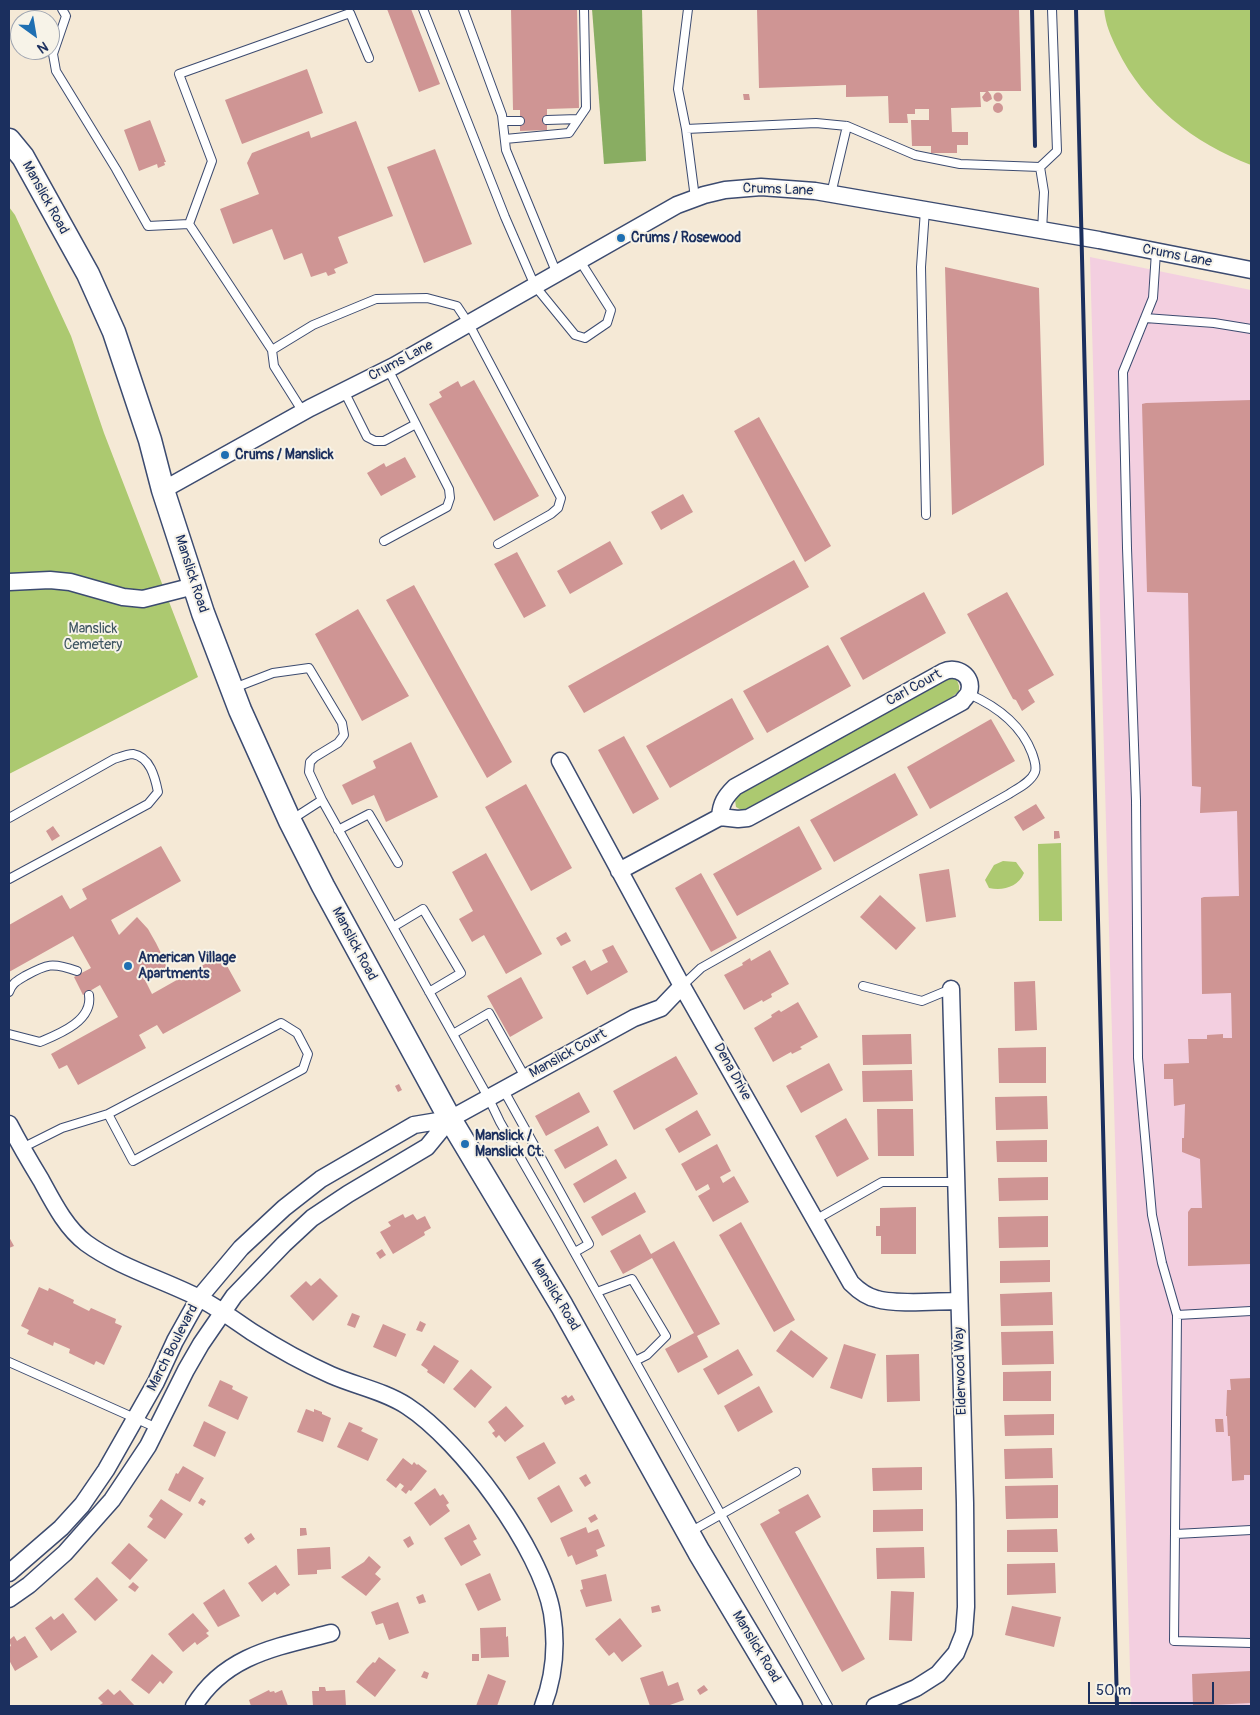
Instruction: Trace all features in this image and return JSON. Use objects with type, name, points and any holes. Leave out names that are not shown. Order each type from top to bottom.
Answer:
[{"type":"main road","name":"Manslick Road","points":[[9,140],[28,165],[88,274],[110,324],[137,400],[163,490],[194,586],[232,689],[269,777],[290,821],[323,886],[450,1120],[567,1314],[689,1534],[791,1706]]},
{"type":"street","name":"Crums Lane","points":[[163,490],[303,412],[388,369],[677,205],[724,190],[761,187],[815,191],[1251,270]]},
{"type":"street","points":[[9,582],[50,580],[70,582],[123,597],[143,599],[194,586]]},
{"type":"street","name":"Carl Court","points":[[720,817],[721,806],[725,797],[735,787],[950,668],[958,669],[967,678],[970,684],[969,694]]},
{"type":"street","points":[[619,872],[720,817],[748,818],[962,702],[969,694]]},
{"type":"street","name":"Dena Drive","points":[[560,761],[682,986],[850,1283],[877,1300],[893,1302],[959,1301]]},
{"type":"street","name":"Manslick Court","points":[[450,1120],[488,1097],[634,1018],[661,1008],[682,986]]},
{"type":"street","name":"Elderwood Way","points":[[875,1706],[916,1688],[938,1674],[956,1653],[964,1634],[966,1607],[951,989]]},
{"type":"street","points":[[210,1305],[234,1296],[312,1218],[348,1194],[427,1147],[450,1120]]},
{"type":"street","name":"March Boulevard","points":[[9,1573],[61,1528],[82,1504],[106,1470],[136,1419],[175,1341],[210,1305],[241,1248],[284,1208],[321,1179],[414,1124],[450,1120]]},
{"type":"street","points":[[9,1124],[55,1206],[74,1232],[84,1241],[107,1257],[210,1305],[300,1360],[332,1376],[405,1404],[427,1420],[459,1452],[501,1506],[532,1558],[545,1586],[552,1612],[554,1664],[543,1706]]},
{"type":"street","points":[[9,1598],[29,1585],[65,1553],[112,1500],[135,1467],[201,1344],[210,1305]]},
{"type":"street","points":[[194,1706],[209,1685],[226,1670],[243,1660],[259,1652],[331,1633]]},
{"type":"lane","points":[[62,9],[66,16],[52,54],[56,71],[116,169],[148,226],[189,224]]},
{"type":"lane","points":[[424,9],[504,217],[535,286],[575,336],[585,338],[607,323],[611,310],[580,261]]},
{"type":"lane","points":[[463,9],[502,116],[506,150],[557,274]]},
{"type":"lane","points":[[504,140],[569,133],[586,108],[584,9]]},
{"type":"lane","points":[[688,9],[678,90],[686,129],[695,198]]},
{"type":"lane","points":[[686,129],[816,123],[847,126],[914,155],[960,164],[1040,167],[1057,151],[1052,9]]},
{"type":"lane","points":[[189,224],[212,161],[180,74],[350,13],[369,58]]},
{"type":"lane","points":[[547,120],[578,120]]},
{"type":"lane","points":[[503,121],[520,121]]},
{"type":"lane","points":[[831,194],[847,126]]},
{"type":"lane","points":[[1040,167],[1044,192],[1042,231]]},
{"type":"lane","points":[[925,210],[921,294],[926,515]]},
{"type":"lane","points":[[189,224],[272,350],[274,366],[303,412]]},
{"type":"lane","points":[[1156,252],[1153,298],[1123,372],[1136,801],[1138,1058],[1152,1215],[1162,1263],[1177,1315],[1174,1641],[1251,1643]]},
{"type":"lane","points":[[272,350],[313,324],[376,300],[427,298],[457,306],[469,324],[561,498],[558,508],[551,514],[498,544]]},
{"type":"lane","points":[[1145,318],[1214,323],[1251,329]]},
{"type":"lane","points":[[384,541],[447,507],[450,498],[449,489],[388,369]]},
{"type":"lane","points":[[344,391],[367,437],[376,441],[384,441],[416,424]]},
{"type":"lane","points":[[232,689],[273,673],[309,668],[342,723],[344,735],[338,743],[310,762],[309,772],[322,800],[488,1097],[500,1122],[575,1252],[828,1706]]},
{"type":"lane","points":[[682,986],[701,968],[1009,794],[1031,779],[1036,770],[1035,761],[1029,745],[1014,724],[1003,713],[969,694]]},
{"type":"lane","points":[[9,818],[114,759],[132,754],[143,758],[154,773],[158,792],[148,804],[9,879]]},
{"type":"lane","points":[[290,821],[322,800]]},
{"type":"lane","points":[[338,830],[369,814],[398,864]]},
{"type":"lane","points":[[392,927],[423,909],[461,973],[429,992]]},
{"type":"lane","points":[[9,992],[12,983],[44,965],[61,965],[77,971]]},
{"type":"lane","points":[[863,986],[922,1001],[951,989]]},
{"type":"lane","points":[[9,1034],[40,1042],[66,1031],[82,1017],[90,1001],[89,995]]},
{"type":"lane","points":[[453,1034],[489,1014],[525,1077]]},
{"type":"lane","points":[[22,1148],[62,1128],[108,1114],[281,1023],[297,1033],[308,1054],[303,1069],[133,1161],[108,1114]]},
{"type":"lane","points":[[503,1089],[589,1244],[575,1252]]},
{"type":"lane","points":[[814,1220],[882,1182],[956,1182]]},
{"type":"lane","points":[[597,1292],[632,1279],[666,1336],[647,1355],[635,1362]]},
{"type":"lane","points":[[1177,1315],[1251,1311]]},
{"type":"lane","points":[[9,1362],[157,1428]]},
{"type":"lane","points":[[689,1534],[796,1472]]},
{"type":"lane","points":[[1176,1534],[1251,1530]]},
{"type":"shaded area","points":[[1090,257],[1251,290],[1251,1706],[1131,1706]]},
{"type":"green space","points":[[592,9],[642,9],[646,161],[604,164]]},
{"type":"green space","points":[[1104,9],[1251,9],[1251,165],[1230,156],[1191,133],[1156,105],[1141,88],[1117,49],[1109,30]]},
{"type":"green space","name":"Manslick Cemetery","points":[[9,207],[15,215],[71,336],[104,433],[198,677],[9,774]]},
{"type":"green space","points":[[949,678],[957,680],[959,686],[959,691],[952,697],[750,809],[743,811],[736,807],[735,800],[740,794]]},
{"type":"green space","points":[[1061,843],[1062,921],[1039,921],[1038,844]]},
{"type":"green space","points":[[1003,861],[1016,862],[1024,873],[1014,885],[1000,889],[989,888],[985,880],[994,865]]},
{"type":"building","points":[[387,9],[411,9],[440,84],[419,92]]},
{"type":"building","points":[[511,9],[577,9],[579,108],[547,109],[547,130],[520,131],[520,110],[513,110]]},
{"type":"building","points":[[757,9],[1019,9],[1021,91],[988,91],[992,99],[987,102],[982,97],[986,92],[980,92],[981,107],[951,108],[952,132],[968,132],[968,145],[957,145],[957,153],[931,153],[931,146],[912,146],[911,120],[929,120],[929,109],[915,109],[915,114],[907,114],[908,123],[889,123],[888,96],[846,97],[846,85],[759,88]]},
{"type":"building","points":[[307,69],[323,113],[242,144],[225,100]]},
{"type":"building","points":[[998,92],[1003,97],[998,102],[993,97]]},
{"type":"building","points":[[743,94],[749,94],[750,100],[744,100]]},
{"type":"building","points":[[996,103],[1000,103],[1003,108],[1002,112],[996,113],[993,110],[993,106]]},
{"type":"building","points":[[150,120],[166,162],[164,162],[165,165],[158,168],[157,164],[139,171],[124,130]]},
{"type":"building","points":[[356,121],[393,216],[338,237],[348,263],[334,269],[336,273],[328,276],[326,272],[311,277],[302,253],[284,260],[272,229],[233,244],[220,209],[259,194],[247,163],[252,153],[309,131],[311,138]]},
{"type":"building","points":[[435,149],[472,244],[424,263],[387,167]]},
{"type":"building","points":[[945,267],[1039,288],[1044,465],[952,515]]},
{"type":"building","points":[[474,380],[539,496],[494,521],[429,404],[442,397],[439,392],[458,381],[461,387]]},
{"type":"building","points":[[1251,400],[1251,1264],[1188,1266],[1188,1212],[1191,1208],[1202,1208],[1200,1159],[1182,1152],[1185,1104],[1174,1106],[1173,1079],[1164,1079],[1164,1064],[1189,1063],[1188,1039],[1207,1039],[1207,1035],[1223,1034],[1223,1038],[1232,1038],[1231,993],[1202,994],[1201,898],[1239,896],[1237,811],[1200,813],[1201,787],[1192,786],[1188,593],[1147,592],[1142,404]]},
{"type":"building","points":[[759,417],[831,546],[805,562],[734,431]]},
{"type":"building","points":[[405,457],[416,477],[381,496],[367,473],[384,463],[386,467]]},
{"type":"building","points":[[683,494],[693,512],[661,530],[651,512]]},
{"type":"building","points":[[610,541],[623,564],[570,594],[557,571]]},
{"type":"building","points":[[517,552],[546,606],[524,618],[494,564]]},
{"type":"building","points":[[794,560],[809,587],[584,713],[568,686]]},
{"type":"building","points":[[414,585],[512,762],[487,778],[386,600]]},
{"type":"building","points":[[924,592],[946,633],[863,680],[840,638]]},
{"type":"building","points":[[1007,592],[1054,675],[1028,690],[1035,702],[1022,711],[1016,700],[1013,699],[967,614]]},
{"type":"building","points":[[358,609],[409,696],[362,721],[315,634]]},
{"type":"building","points":[[828,645],[851,686],[767,733],[743,691]]},
{"type":"building","points":[[732,698],[754,739],[670,788],[646,746]]},
{"type":"building","points":[[991,719],[1015,761],[930,809],[907,767]]},
{"type":"building","points":[[624,736],[659,799],[633,814],[598,750]]},
{"type":"building","points":[[411,742],[438,797],[386,822],[374,795],[352,805],[342,785],[376,768],[373,761]]},
{"type":"building","points":[[895,773],[918,815],[834,862],[810,820]]},
{"type":"building","points":[[526,784],[572,868],[531,891],[485,807]]},
{"type":"building","points":[[1036,804],[1045,818],[1023,831],[1014,817]]},
{"type":"building","points":[[53,826],[60,836],[52,841],[46,831]]},
{"type":"building","points":[[799,826],[822,869],[737,916],[713,874]]},
{"type":"building","points":[[1054,831],[1059,831],[1060,838],[1054,839]]},
{"type":"building","name":"American Village Apartments","points":[[161,846],[181,881],[111,920],[119,935],[137,917],[148,929],[156,943],[168,972],[144,978],[152,994],[221,955],[241,991],[163,1034],[157,1025],[139,1035],[146,1048],[78,1085],[67,1065],[59,1069],[51,1054],[118,1017],[100,985],[83,995],[74,977],[91,968],[73,936],[9,972],[9,925],[62,895],[70,909],[87,899],[82,889]]},
{"type":"building","points":[[486,853],[542,954],[506,974],[484,935],[472,942],[459,919],[473,911],[452,872]]},
{"type":"building","points":[[949,869],[956,917],[926,922],[919,874]]},
{"type":"building","points":[[701,873],[737,938],[711,952],[675,888]]},
{"type":"building","points":[[880,895],[916,928],[896,950],[860,917]]},
{"type":"building","points":[[566,932],[571,941],[561,946],[556,938]]},
{"type":"building","points":[[613,945],[628,972],[587,995],[572,967],[585,960],[591,971],[608,962],[602,950]]},
{"type":"building","points":[[770,950],[789,984],[771,994],[772,997],[744,1010],[724,975],[743,965],[742,963],[750,958],[751,961]]},
{"type":"building","points":[[521,977],[543,1018],[510,1037],[487,996]]},
{"type":"building","points":[[1035,981],[1037,1030],[1015,1031],[1014,982]]},
{"type":"building","points":[[798,1002],[818,1037],[800,1047],[802,1049],[792,1054],[791,1052],[773,1062],[754,1028],[772,1017],[771,1015],[779,1010],[781,1012]]},
{"type":"building","points":[[911,1034],[912,1064],[863,1065],[862,1035]]},
{"type":"building","points":[[1046,1047],[1046,1083],[999,1083],[998,1048]]},
{"type":"building","points":[[676,1056],[698,1094],[634,1130],[613,1091]]},
{"type":"building","points":[[829,1063],[843,1090],[801,1113],[786,1086]]},
{"type":"building","points":[[912,1070],[913,1101],[863,1102],[862,1071]]},
{"type":"building","points":[[399,1084],[402,1090],[398,1092],[395,1086]]},
{"type":"building","points":[[579,1092],[590,1112],[546,1136],[535,1116]]},
{"type":"building","points":[[1047,1096],[1048,1129],[996,1130],[995,1097]]},
{"type":"building","points":[[877,1109],[913,1109],[914,1156],[878,1156]]},
{"type":"building","points":[[697,1110],[711,1135],[679,1153],[665,1129]]},
{"type":"building","points":[[846,1118],[869,1159],[837,1177],[815,1136]]},
{"type":"building","points":[[598,1126],[608,1145],[565,1169],[554,1150]]},
{"type":"building","points":[[1047,1140],[1047,1162],[997,1162],[996,1141]]},
{"type":"building","points":[[717,1144],[731,1171],[720,1177],[723,1183],[734,1176],[749,1202],[713,1222],[698,1196],[710,1189],[708,1184],[696,1191],[681,1164]]},
{"type":"building","points":[[616,1159],[627,1178],[584,1203],[573,1184]]},
{"type":"building","points":[[1048,1177],[1048,1200],[999,1201],[998,1178]]},
{"type":"building","points":[[635,1192],[646,1212],[602,1236],[591,1217]]},
{"type":"building","points":[[916,1207],[916,1254],[881,1254],[881,1236],[876,1236],[876,1226],[880,1226],[880,1208]]},
{"type":"building","points":[[403,1214],[405,1218],[413,1214],[417,1220],[425,1216],[431,1228],[424,1232],[425,1235],[393,1254],[380,1232],[391,1226],[388,1222]]},
{"type":"building","points":[[1048,1216],[1048,1247],[999,1248],[998,1217]]},
{"type":"building","points":[[741,1222],[795,1320],[774,1332],[719,1235]]},
{"type":"building","points":[[640,1234],[651,1254],[674,1241],[720,1324],[697,1336],[708,1357],[678,1373],[665,1349],[694,1333],[652,1258],[623,1274],[610,1251]]},
{"type":"building","points":[[9,1237],[14,1246],[9,1248]]},
{"type":"building","points":[[382,1249],[386,1255],[380,1259],[376,1253]]},
{"type":"building","points":[[1050,1260],[1050,1282],[1000,1283],[1000,1261]]},
{"type":"building","points":[[320,1278],[338,1296],[313,1321],[290,1296],[306,1281],[311,1286]]},
{"type":"building","points":[[39,1287],[48,1291],[49,1288],[74,1300],[73,1303],[89,1311],[91,1308],[116,1319],[115,1323],[122,1326],[104,1365],[96,1361],[94,1365],[69,1353],[70,1349],[54,1342],[53,1346],[27,1334],[29,1330],[21,1326]]},
{"type":"building","points":[[1052,1292],[1053,1325],[1001,1326],[1000,1294]]},
{"type":"building","points":[[352,1313],[360,1316],[355,1328],[347,1325]]},
{"type":"building","points":[[420,1321],[426,1324],[422,1332],[416,1330]]},
{"type":"building","points":[[383,1324],[406,1334],[396,1357],[373,1347]]},
{"type":"building","points":[[791,1330],[828,1358],[813,1378],[776,1351]]},
{"type":"building","points":[[1053,1331],[1054,1364],[1002,1365],[1001,1332]]},
{"type":"building","points":[[844,1344],[876,1354],[862,1399],[830,1388]]},
{"type":"building","points":[[434,1345],[459,1361],[444,1384],[427,1372],[428,1370],[421,1365]]},
{"type":"building","points":[[738,1349],[753,1375],[718,1395],[703,1369]]},
{"type":"building","points":[[919,1354],[920,1401],[887,1402],[886,1355]]},
{"type":"building","points":[[471,1369],[492,1387],[475,1408],[453,1389]]},
{"type":"building","points":[[1051,1371],[1051,1401],[1003,1401],[1003,1372]]},
{"type":"building","points":[[1251,1378],[1251,1475],[1244,1475],[1244,1480],[1232,1481],[1230,1436],[1228,1436],[1226,1416],[1227,1390],[1231,1390],[1230,1379]]},
{"type":"building","points":[[220,1380],[233,1386],[232,1389],[248,1397],[238,1420],[208,1406]]},
{"type":"building","points":[[759,1386],[773,1412],[738,1432],[724,1406]]},
{"type":"building","points":[[566,1395],[568,1398],[572,1395],[575,1400],[565,1405],[561,1398]]},
{"type":"building","points":[[506,1406],[524,1426],[505,1442],[499,1435],[496,1438],[492,1433],[495,1431],[488,1422]]},
{"type":"building","points":[[306,1409],[314,1412],[314,1409],[331,1418],[323,1442],[297,1432]]},
{"type":"building","points":[[1054,1414],[1054,1435],[1005,1436],[1004,1415]]},
{"type":"building","points":[[1215,1419],[1223,1419],[1224,1432],[1216,1432]]},
{"type":"building","points":[[204,1421],[226,1432],[215,1457],[193,1446]]},
{"type":"building","points":[[349,1422],[363,1428],[361,1431],[378,1439],[368,1461],[337,1447]]},
{"type":"building","points":[[544,1442],[556,1463],[529,1480],[516,1457]]},
{"type":"building","points":[[1052,1448],[1053,1478],[1005,1479],[1004,1449]]},
{"type":"building","points":[[403,1458],[412,1465],[414,1462],[418,1464],[427,1471],[411,1491],[409,1490],[406,1494],[401,1490],[404,1486],[400,1483],[396,1488],[386,1480]]},
{"type":"building","points":[[183,1466],[204,1478],[190,1502],[168,1490],[176,1473],[178,1474]]},
{"type":"building","points":[[922,1467],[922,1490],[873,1491],[872,1468]]},
{"type":"building","points":[[586,1474],[591,1483],[585,1487],[579,1478]]},
{"type":"building","points":[[559,1485],[573,1511],[551,1523],[537,1498]]},
{"type":"building","points":[[1058,1485],[1058,1518],[1006,1519],[1005,1486]]},
{"type":"building","points":[[435,1488],[440,1496],[443,1494],[449,1503],[446,1505],[450,1511],[430,1526],[414,1503]]},
{"type":"building","points":[[808,1494],[821,1517],[795,1532],[865,1659],[842,1672],[760,1524],[780,1513],[778,1510]]},
{"type":"building","points":[[201,1498],[206,1501],[203,1506],[198,1503]]},
{"type":"building","points":[[161,1499],[183,1514],[165,1539],[147,1527],[153,1519],[149,1516]]},
{"type":"building","points":[[923,1509],[923,1531],[873,1532],[873,1510]]},
{"type":"building","points":[[595,1514],[598,1519],[591,1523],[588,1518]]},
{"type":"building","points":[[469,1524],[477,1539],[473,1541],[481,1555],[461,1566],[444,1538]]},
{"type":"building","points":[[586,1527],[588,1533],[598,1529],[605,1546],[596,1550],[598,1556],[576,1565],[572,1555],[568,1557],[560,1538]]},
{"type":"building","points":[[300,1528],[306,1528],[307,1535],[300,1536]]},
{"type":"building","points":[[1057,1529],[1058,1552],[1007,1552],[1007,1530]]},
{"type":"building","points":[[251,1533],[255,1539],[248,1544],[244,1538]]},
{"type":"building","points":[[410,1536],[414,1544],[408,1548],[403,1540]]},
{"type":"building","points":[[129,1543],[148,1560],[130,1580],[111,1563]]},
{"type":"building","points":[[330,1547],[331,1569],[317,1570],[317,1574],[298,1575],[297,1549]]},
{"type":"building","points":[[924,1547],[925,1578],[877,1579],[876,1548]]},
{"type":"building","points":[[369,1556],[381,1567],[375,1574],[381,1579],[366,1596],[341,1577],[364,1562]]},
{"type":"building","points":[[1055,1563],[1056,1593],[1007,1595],[1007,1564]]},
{"type":"building","points":[[276,1565],[290,1585],[277,1595],[275,1592],[262,1602],[248,1583]]},
{"type":"building","points":[[490,1573],[501,1600],[478,1611],[465,1584]]},
{"type":"building","points":[[606,1574],[612,1601],[586,1607],[580,1590],[583,1589],[581,1580]]},
{"type":"building","points":[[97,1577],[118,1600],[95,1621],[74,1599]]},
{"type":"building","points":[[133,1582],[139,1587],[135,1592],[128,1587]]},
{"type":"building","points":[[224,1589],[240,1616],[218,1627],[203,1603]]},
{"type":"building","points":[[891,1591],[914,1592],[912,1641],[889,1640]]},
{"type":"building","points":[[423,1594],[426,1602],[419,1604],[416,1597]]},
{"type":"building","points":[[398,1602],[409,1633],[389,1640],[383,1623],[376,1625],[371,1612]]},
{"type":"building","points":[[659,1605],[661,1611],[652,1613],[651,1607]]},
{"type":"building","points":[[1012,1606],[1061,1617],[1054,1647],[1005,1635]]},
{"type":"building","points":[[63,1613],[77,1632],[51,1651],[35,1628],[51,1616],[54,1620]]},
{"type":"building","points":[[193,1613],[209,1631],[206,1633],[209,1636],[197,1645],[195,1642],[183,1652],[168,1634]]},
{"type":"building","points":[[620,1618],[642,1646],[622,1662],[614,1652],[609,1656],[595,1639]]},
{"type":"building","points":[[506,1627],[509,1657],[481,1658],[480,1628]]},
{"type":"building","points":[[14,1636],[17,1641],[25,1636],[38,1657],[15,1671],[9,1660],[9,1647],[11,1646],[9,1640]]},
{"type":"building","points":[[152,1654],[173,1672],[163,1684],[160,1681],[149,1694],[131,1680]]},
{"type":"building","points":[[472,1654],[479,1654],[479,1661],[472,1661]]},
{"type":"building","points":[[379,1657],[396,1670],[375,1697],[356,1682]]},
{"type":"building","points":[[424,1671],[429,1673],[427,1679],[421,1677]]},
{"type":"building","points":[[663,1671],[668,1686],[678,1682],[684,1700],[667,1706],[650,1706],[640,1678]]},
{"type":"building","points":[[1251,1671],[1251,1703],[1193,1706],[1192,1674]]},
{"type":"building","points":[[488,1674],[506,1681],[497,1706],[476,1706]]},
{"type":"building","points":[[704,1685],[708,1690],[700,1695],[697,1690]]},
{"type":"building","points":[[319,1687],[325,1687],[326,1691],[345,1690],[346,1706],[313,1706],[312,1691],[319,1691]]},
{"type":"building","points":[[108,1689],[114,1695],[120,1690],[135,1706],[98,1706],[103,1703],[98,1698]]},
{"type":"building","points":[[269,1690],[275,1693],[282,1690],[288,1706],[251,1706],[249,1700]]},
{"type":"railway","points":[[1032,9],[1035,146]]},
{"type":"railway","points":[[1076,9],[1117,1706]]},
{"type":"place","name":"Crums / Rosewood","points":[[621,238]]},
{"type":"place","name":"Crums / Manslick","points":[[225,455]]},
{"type":"place","name":"American Village Apartments","points":[[128,966]]},
{"type":"place","name":"Manslick / Manslick Ct.","points":[[465,1144]]}]
